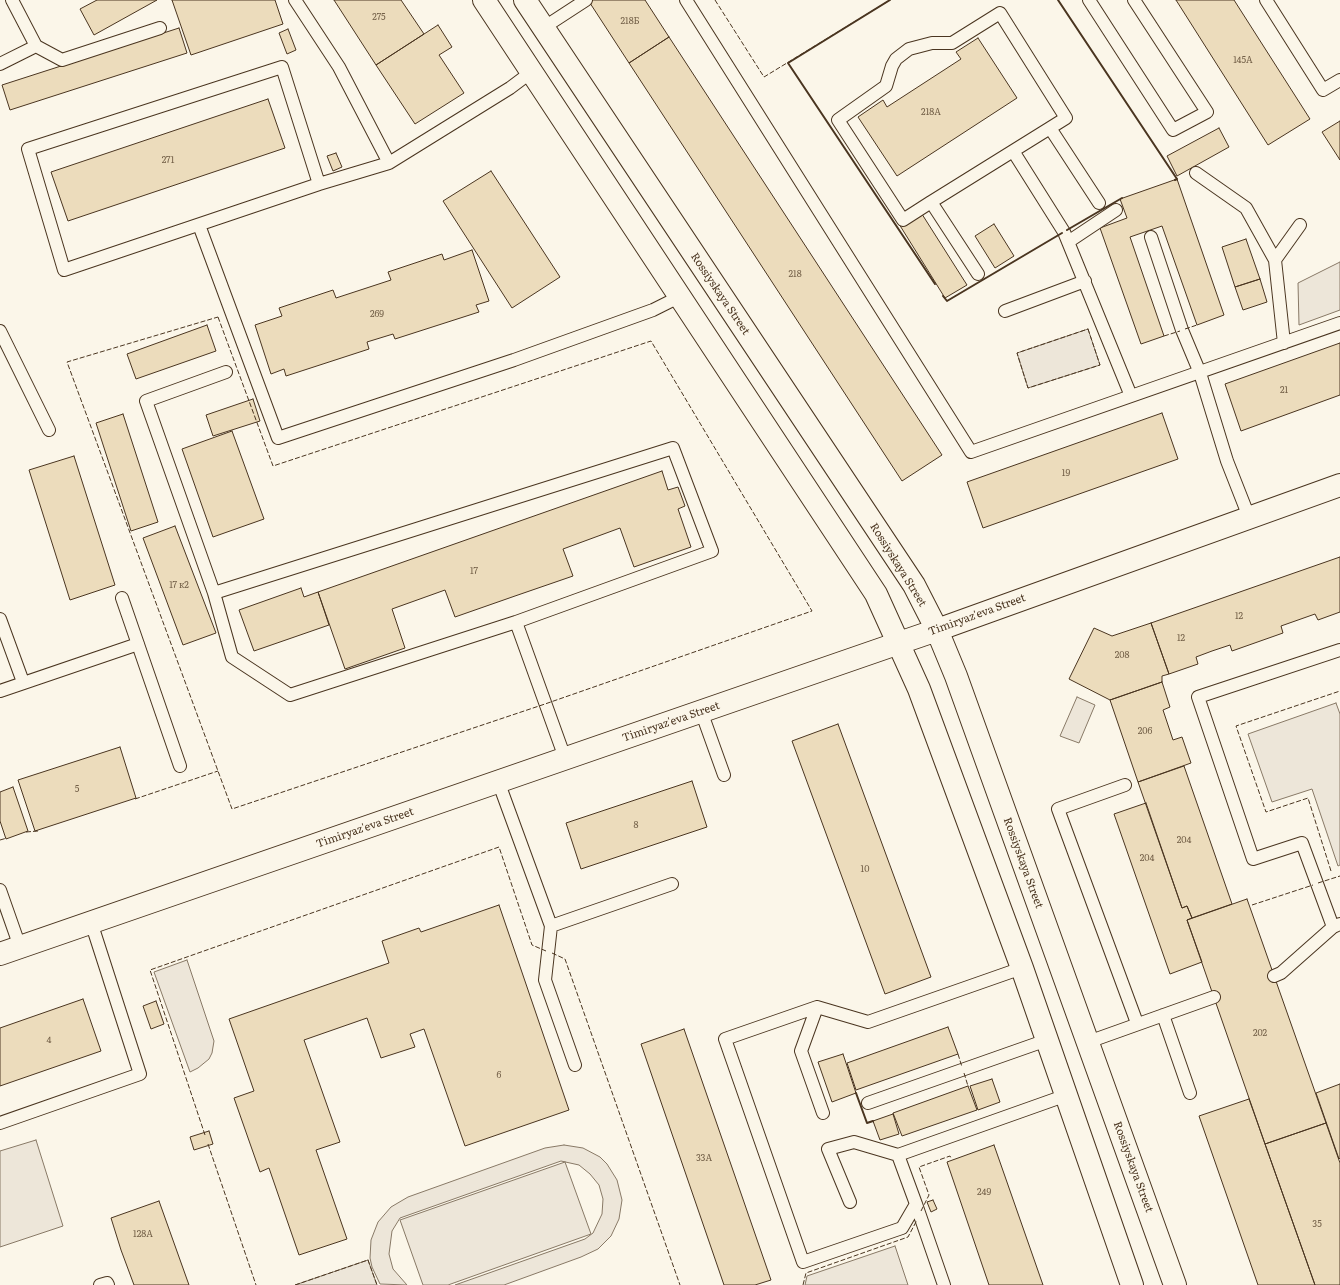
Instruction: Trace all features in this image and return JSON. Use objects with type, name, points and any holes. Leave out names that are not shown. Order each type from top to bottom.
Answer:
[{"type":"main road","points":[[484,0],[530,73],[876,594],[919,690],[1022,968],[1132,1285]]},
{"type":"main road","name":"Rossiyskaya Street","points":[[525,0],[914,585],[937,630],[956,676],[1175,1285]]},
{"type":"main road","name":"Timiryaz'eva Street","points":[[0,954],[937,630],[1340,485]]},
{"type":"lane","points":[[12,0],[36,46],[62,60],[160,28]]},
{"type":"lane","points":[[294,0],[339,67],[389,163]]},
{"type":"lane","points":[[543,28],[586,0]]},
{"type":"lane","points":[[686,0],[971,452],[1340,324]]},
{"type":"lane","points":[[1089,0],[1173,130],[1207,112],[1134,0]]},
{"type":"lane","points":[[1266,0],[1323,90],[1340,80]]},
{"type":"lane","points":[[1000,13],[1066,118],[1013,151],[903,220],[838,120],[886,86],[892,66],[896,59],[909,49],[932,44],[952,43],[1000,13]]},
{"type":"lane","points":[[0,64],[36,46]]},
{"type":"lane","points":[[319,184],[282,67],[28,149],[64,270],[319,184],[389,163],[510,88],[530,73]]},
{"type":"lane","points":[[1050,128],[1099,203]]},
{"type":"lane","points":[[1013,151],[1064,232],[1131,396]]},
{"type":"lane","points":[[1196,173],[1246,208],[1275,260],[1284,343]]},
{"type":"lane","points":[[931,202],[978,274]]},
{"type":"lane","points":[[1068,242],[1116,210]]},
{"type":"lane","points":[[199,225],[278,438],[514,360],[653,310],[679,297]]},
{"type":"lane","points":[[1275,260],[1300,225]]},
{"type":"lane","points":[[1151,237],[1182,330],[1200,373],[1227,461],[1250,517]]},
{"type":"lane","points":[[1005,311],[1085,281]]},
{"type":"lane","points":[[0,331],[49,430]]},
{"type":"lane","points":[[214,593],[673,448],[712,551],[516,622],[290,695],[232,657],[214,593],[146,401],[226,372]]},
{"type":"lane","points":[[122,598],[180,766]]},
{"type":"lane","points":[[0,619],[23,682]]},
{"type":"lane","points":[[516,622],[565,758]]},
{"type":"lane","points":[[0,691],[138,644]]},
{"type":"lane","points":[[1274,976],[1281,973],[1336,925],[1302,843],[1253,859],[1198,697],[1340,650]]},
{"type":"lane","points":[[701,711],[724,776]]},
{"type":"lane","points":[[498,782],[551,926],[545,980],[575,1065]]},
{"type":"lane","points":[[1125,785],[1058,809],[1137,1024]]},
{"type":"lane","points":[[551,926],[672,884]]},
{"type":"lane","points":[[0,890],[20,946]]},
{"type":"lane","points":[[0,1123],[140,1074],[91,922]]},
{"type":"lane","points":[[916,1204],[902,1228],[803,1262],[725,1039],[817,1007],[868,1022],[1022,968]]},
{"type":"lane","points":[[1088,1042],[1214,997]]},
{"type":"lane","points":[[817,1007],[802,1051],[823,1113]]},
{"type":"lane","points":[[1163,1015],[1190,1093]]},
{"type":"lane","points":[[868,1103],[1047,1040]]},
{"type":"lane","points":[[850,1202],[828,1149],[854,1142],[898,1155],[1067,1095]]},
{"type":"lane","points":[[898,1155],[944,1285]]},
{"type":"lane","points":[[100,1285],[107,1283],[108,1285]]},
{"type":"shaded area","points":[[1340,262],[1340,310],[1299,325],[1298,283]]},
{"type":"shaded area","points":[[1088,329],[1100,365],[1028,388],[1017,353]]},
{"type":"shaded area","points":[[1077,697],[1095,705],[1079,743],[1060,736]]},
{"type":"shaded area","points":[[1336,703],[1340,714],[1340,865],[1338,866],[1312,789],[1272,802],[1248,734]]},
{"type":"shaded area","points":[[187,960],[214,1041],[212,1053],[209,1059],[198,1068],[190,1072],[154,972]]},
{"type":"shaded area","points":[[36,1140],[63,1226],[0,1247],[0,1151]]},
{"type":"shaded area","points":[[564,1145],[583,1148],[600,1157],[607,1164],[617,1180],[622,1200],[619,1219],[611,1236],[598,1249],[581,1257],[504,1285],[455,1285],[585,1239],[593,1233],[602,1214],[603,1199],[599,1185],[590,1174],[579,1165],[561,1161],[400,1218],[392,1231],[389,1254],[393,1269],[407,1285],[380,1284],[372,1267],[370,1258],[371,1240],[378,1222],[391,1207],[408,1197],[545,1148]]},
{"type":"shaded area","points":[[565,1162],[591,1234],[448,1285],[423,1285],[400,1220]]},
{"type":"shaded area","points":[[895,1246],[908,1285],[805,1285],[807,1276]]},
{"type":"shaded area","points":[[368,1260],[377,1285],[295,1285]]},
{"type":"building","points":[[97,0],[157,0],[94,35],[80,9]]},
{"type":"building","points":[[172,0],[275,0],[283,24],[191,55]]},
{"type":"building","points":[[334,0],[401,0],[424,34],[376,65]]},
{"type":"building","points":[[588,0],[645,0],[669,37],[629,63]]},
{"type":"building","points":[[1176,0],[1234,0],[1310,119],[1268,145]]},
{"type":"building","points":[[438,25],[452,47],[439,55],[464,93],[415,124],[376,65]]},
{"type":"building","points":[[179,28],[187,53],[10,110],[2,85]]},
{"type":"building","points":[[288,29],[296,50],[287,54],[279,33]]},
{"type":"building","points":[[669,37],[942,455],[902,481],[629,63]]},
{"type":"building","points":[[978,38],[1017,98],[897,176],[858,117],[883,100],[887,107],[961,59],[956,52]]},
{"type":"building","points":[[268,99],[285,148],[68,221],[51,172]]},
{"type":"building","points":[[1340,121],[1340,160],[1322,132]]},
{"type":"building","points":[[1219,128],[1229,147],[1177,176],[1167,156]]},
{"type":"building","points":[[336,153],[342,167],[333,171],[327,156]]},
{"type":"building","points":[[491,171],[560,277],[512,308],[443,201]]},
{"type":"building","points":[[1177,179],[1224,315],[1197,325],[1162,226],[1130,237],[1164,336],[1141,344],[1100,228],[1127,218],[1120,199]]},
{"type":"building","points":[[920,211],[967,285],[945,298],[899,224]]},
{"type":"building","points":[[994,224],[1014,256],[995,268],[975,236]]},
{"type":"building","points":[[1246,239],[1260,279],[1235,287],[1222,247]]},
{"type":"building","points":[[472,250],[489,301],[476,305],[479,312],[395,339],[393,334],[367,342],[369,349],[286,376],[284,369],[271,374],[255,325],[282,316],[279,308],[333,290],[336,298],[391,280],[388,272],[442,254],[444,260]]},
{"type":"building","points":[[1260,279],[1267,302],[1243,310],[1235,287]]},
{"type":"building","points":[[207,325],[216,351],[136,379],[127,354]]},
{"type":"building","points":[[1340,343],[1340,395],[1241,431],[1225,384]]},
{"type":"building","points":[[253,399],[260,421],[213,436],[206,415]]},
{"type":"building","points":[[1162,413],[1178,459],[983,528],[967,482]]},
{"type":"building","points":[[123,414],[158,522],[131,531],[96,423]]},
{"type":"building","points":[[232,431],[264,519],[213,537],[182,449]]},
{"type":"building","points":[[74,456],[115,585],[70,600],[29,470]]},
{"type":"building","points":[[662,471],[668,490],[678,487],[685,506],[678,509],[691,547],[634,567],[620,528],[563,549],[573,576],[455,617],[445,590],[392,609],[405,648],[345,669],[318,592]]},
{"type":"building","points":[[175,526],[216,633],[183,645],[143,538]]},
{"type":"building","points":[[1340,557],[1340,612],[1318,620],[1315,614],[1281,626],[1283,633],[1232,651],[1230,645],[1212,651],[1196,657],[1198,664],[1169,674],[1151,623]]},
{"type":"building","points":[[301,588],[304,597],[318,592],[329,625],[254,651],[239,610]]},
{"type":"building","points":[[1151,623],[1169,674],[1162,676],[1162,682],[1110,700],[1069,679],[1094,628],[1112,636]]},
{"type":"building","points":[[1162,682],[1170,707],[1163,710],[1173,740],[1182,737],[1191,763],[1138,782],[1110,700]]},
{"type":"building","points":[[838,724],[931,977],[885,994],[792,741]]},
{"type":"building","points":[[120,747],[136,798],[35,831],[18,780]]},
{"type":"building","points":[[1184,766],[1232,904],[1192,918],[1187,906],[1182,908],[1138,782]]},
{"type":"building","points":[[692,781],[707,827],[581,869],[566,823]]},
{"type":"building","points":[[13,787],[28,831],[6,839],[0,821],[0,792]]},
{"type":"building","points":[[1146,803],[1182,908],[1187,906],[1192,918],[1187,920],[1202,962],[1170,974],[1114,814]]},
{"type":"building","points":[[1247,899],[1326,1123],[1265,1144],[1187,920]]},
{"type":"building","points":[[499,905],[569,1110],[465,1146],[424,1029],[410,1034],[415,1047],[381,1058],[367,1018],[304,1040],[340,1142],[316,1150],[347,1239],[299,1255],[269,1168],[260,1172],[234,1098],[254,1091],[229,1019],[389,963],[382,941],[419,928],[421,932]]},
{"type":"building","points":[[83,999],[101,1051],[0,1086],[0,1028]]},
{"type":"building","points":[[156,1001],[164,1024],[151,1029],[143,1006]]},
{"type":"building","points":[[948,1027],[958,1054],[856,1090],[847,1063]]},
{"type":"building","points":[[684,1029],[771,1280],[755,1285],[724,1285],[641,1044]]},
{"type":"building","points":[[843,1054],[856,1093],[832,1102],[818,1062]]},
{"type":"building","points":[[992,1079],[1000,1102],[978,1110],[970,1086]]},
{"type":"building","points":[[1340,1084],[1340,1158],[1339,1159],[1316,1093]]},
{"type":"building","points":[[968,1086],[977,1110],[902,1136],[893,1113]]},
{"type":"building","points":[[1249,1099],[1315,1285],[1258,1285],[1199,1116]]},
{"type":"building","points":[[893,1114],[899,1134],[880,1140],[873,1121]]},
{"type":"building","points":[[1326,1123],[1340,1163],[1340,1285],[1315,1285],[1265,1144]]},
{"type":"building","points":[[209,1131],[213,1144],[194,1150],[190,1137]]},
{"type":"building","points":[[994,1145],[1043,1285],[989,1285],[947,1162]]},
{"type":"building","points":[[933,1200],[937,1209],[931,1212],[927,1202]]},
{"type":"building","points":[[159,1201],[189,1285],[134,1285],[121,1250],[111,1218]]},
{"type":"fence","points":[[715,0],[764,77],[890,0]]},
{"type":"fence","points":[[218,317],[273,466],[651,341],[812,611],[545,704],[232,809],[67,362],[218,317]]},
{"type":"fence","points":[[1185,329],[1197,325]]},
{"type":"fence","points":[[1088,329],[1100,365],[1028,388],[1017,353],[1088,329]]},
{"type":"fence","points":[[1164,336],[1180,331]]},
{"type":"fence","points":[[1331,871],[1308,798],[1266,812],[1236,726],[1340,691]]},
{"type":"fence","points":[[135,799],[218,771]]},
{"type":"fence","points":[[26,832],[38,831]]},
{"type":"fence","points":[[0,840],[7,838]]},
{"type":"fence","points":[[205,1135],[150,970],[499,847],[532,945],[546,951]]},
{"type":"fence","points":[[1318,883],[1340,876]]},
{"type":"fence","points":[[1252,905],[1313,885]]},
{"type":"fence","points":[[552,953],[565,959],[680,1285]]},
{"type":"fence","points":[[958,1054],[962,1067]]},
{"type":"fence","points":[[964,1073],[968,1086]]},
{"type":"fence","points":[[208,1144],[256,1285]]},
{"type":"fence","points":[[921,1211],[929,1195],[919,1167],[950,1156],[951,1158]]},
{"type":"fence","points":[[803,1285],[806,1273],[908,1237],[917,1220]]},
{"type":"fence","points":[[295,1285],[368,1260],[377,1285]]},
{"type":"wall","points":[[890,0],[788,63],[935,284]]},
{"type":"wall","points":[[1058,0],[1177,179],[1175,180]]},
{"type":"wall","points":[[1067,230],[1122,198]]},
{"type":"wall","points":[[943,296],[947,301],[1062,233]]},
{"type":"wall","points":[[856,1093],[867,1123],[873,1121]]}]
